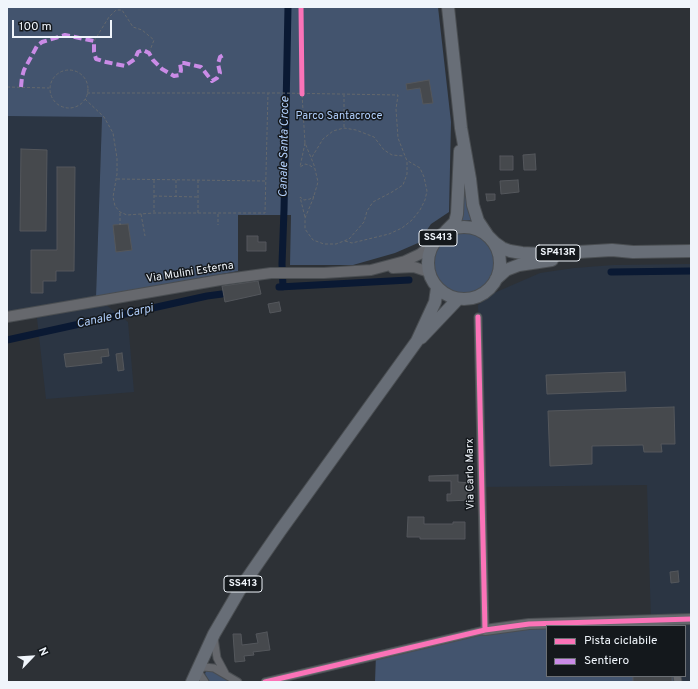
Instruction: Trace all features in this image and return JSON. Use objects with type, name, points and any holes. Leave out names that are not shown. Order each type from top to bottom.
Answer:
[{"type":"main road","name":"SS413","points":[[448,7],[461,128],[473,205],[478,221],[498,251],[500,270],[496,279]]},
{"type":"main road","name":"SS413","points":[[418,341],[435,302],[437,288],[429,272],[429,253],[433,244],[455,222],[457,214],[461,128]]},
{"type":"main road","name":"SS413","points":[[444,233],[456,228],[470,227],[488,236]]},
{"type":"main road","name":"SP413R","points":[[488,236],[502,248],[522,253],[544,254],[612,250],[633,252],[691,251]]},
{"type":"main road","name":"Via Mulini Esterna","points":[[379,269],[405,261],[420,254],[433,244]]},
{"type":"main road","name":"SP413R","points":[[496,279],[506,270],[533,262],[555,259],[614,256],[633,252]]},
{"type":"main road","name":"Via Mulini Esterna","points":[[7,316],[271,272],[359,272],[414,267],[429,272]]},
{"type":"main road","points":[[437,288],[447,295],[458,299],[470,298],[481,295],[490,288],[496,279]]},
{"type":"main road","name":"SS413","points":[[192,682],[214,634],[242,586],[280,530],[418,341],[458,299]]},
{"type":"main road","points":[[485,630],[529,624],[676,623],[691,619]]},
{"type":"street","name":"Via Carlo Marx","points":[[478,317],[485,630]]},
{"type":"street","points":[[265,682],[485,630]]},
{"type":"street","points":[[214,634],[217,658],[227,675]]},
{"type":"street","points":[[206,682],[197,670],[204,667],[214,668],[238,682]]},
{"type":"path","points":[[94,41],[109,17],[116,10],[122,10],[133,27],[142,30],[154,40],[149,53]]},
{"type":"path","points":[[71,70],[77,72],[86,81],[87,93],[81,104],[75,107],[63,108],[57,105],[53,100],[50,95],[50,88],[54,77],[59,73],[71,70]]},
{"type":"path","points":[[7,86],[50,88]]},
{"type":"path","points":[[302,86],[305,143],[300,167],[305,164],[315,168]]},
{"type":"path","points":[[87,93],[279,93],[398,95],[396,109],[398,138],[407,161],[407,174],[403,185],[373,202],[367,211],[364,222],[349,239],[336,244],[324,244],[313,240],[305,230],[305,218],[300,197],[304,200],[310,199],[314,196]]},
{"type":"path","points":[[85,99],[104,117],[113,133],[117,158],[113,197],[115,206],[120,212],[127,215],[154,213],[266,213],[268,93]]},
{"type":"path","points":[[344,94],[344,128]]},
{"type":"path","points":[[311,158],[323,139],[333,131],[344,128],[356,130],[374,137],[384,150],[392,155],[405,156]]},
{"type":"path","points":[[305,143],[315,168],[318,182],[305,218]]},
{"type":"path","points":[[344,240],[352,243],[389,234],[402,228],[412,220],[420,210],[425,200],[427,191],[424,177],[420,168],[407,161]]},
{"type":"path","points":[[116,179],[266,181]]},
{"type":"path","points":[[154,179],[154,213]]},
{"type":"path","points":[[176,179],[176,196]]},
{"type":"path","points":[[198,180],[198,213]]},
{"type":"path","points":[[154,196],[198,197]]},
{"type":"path","points":[[120,212],[120,224]]},
{"type":"path","points":[[218,213],[218,225]]},
{"type":"path","points":[[141,214],[145,236]]},
{"type":"shaded area","points":[[7,116],[102,116],[96,297],[128,322],[134,392],[46,399],[36,309],[7,314]]},
{"type":"shaded area","points":[[691,264],[691,682],[681,682],[681,677],[686,677],[686,625],[680,625],[680,621],[651,621],[647,485],[483,487],[478,305],[494,293],[540,273],[574,268],[614,265]]},
{"type":"green space","name":"Parco Santacroce","points":[[7,7],[438,7],[451,122],[449,212],[431,224],[418,243],[395,253],[353,265],[290,265],[291,215],[238,215],[238,271],[96,297],[102,117],[7,116]]},
{"type":"green space","points":[[465,184],[472,220],[461,221],[464,185]]},
{"type":"green space","points":[[464,232],[476,234],[486,241],[493,251],[495,263],[493,275],[486,285],[476,292],[464,294],[452,292],[442,285],[435,275],[433,263],[435,251],[442,241],[452,234]]},
{"type":"green space","points":[[680,621],[680,625],[546,625],[546,677],[681,677],[681,682],[375,682],[376,654],[518,625]]},
{"type":"green space","points":[[206,671],[215,671],[230,682],[210,682],[205,674]]},
{"type":"building","points":[[429,80],[433,103],[423,104],[420,88],[407,90],[406,84]]},
{"type":"building","points":[[21,149],[47,150],[46,231],[20,231]]},
{"type":"building","points":[[535,154],[536,170],[524,170],[523,155]]},
{"type":"building","points":[[500,156],[513,156],[513,170],[500,170]]},
{"type":"building","points":[[57,167],[75,167],[74,271],[56,271],[56,281],[43,281],[43,293],[31,293],[31,250],[57,250]]},
{"type":"building","points":[[518,180],[519,192],[501,194],[500,181]]},
{"type":"building","points":[[486,194],[495,194],[495,200],[487,201]]},
{"type":"building","points":[[128,224],[132,250],[116,252],[113,225]]},
{"type":"building","points":[[247,236],[258,236],[258,242],[266,242],[266,251],[247,251]]},
{"type":"building","points":[[258,281],[261,294],[225,302],[222,286]]},
{"type":"building","points":[[279,302],[281,311],[270,313],[268,304]]},
{"type":"building","points":[[108,349],[109,356],[101,357],[102,363],[66,367],[64,354]]},
{"type":"building","points":[[122,353],[124,370],[118,371],[116,354]]},
{"type":"building","points":[[625,372],[626,391],[547,394],[546,375]]},
{"type":"building","points":[[674,407],[675,444],[661,444],[662,452],[644,452],[643,445],[592,446],[592,464],[550,466],[548,411]]},
{"type":"building","points":[[458,475],[458,482],[471,483],[471,500],[447,501],[447,494],[451,494],[451,481],[429,481],[429,476]]},
{"type":"building","points":[[408,517],[424,517],[424,524],[453,524],[453,522],[465,522],[465,539],[420,539],[420,537],[407,537]]},
{"type":"building","points":[[678,571],[679,582],[671,583],[670,572]]},
{"type":"building","points":[[267,632],[270,650],[253,652],[254,655],[244,656],[245,661],[235,662],[233,634],[241,634],[242,645],[258,643],[256,634]]},
{"type":"building","points":[[633,677],[672,677],[672,682],[633,682]]},
{"type":"waterway","name":"Canale Santa Croce","points":[[283,287],[282,264],[288,7]]},
{"type":"waterway","name":"Canale di Carpi","points":[[611,272],[691,271]]},
{"type":"waterway","name":"Canale di Carpi","points":[[279,287],[409,280]]},
{"type":"waterway","name":"Canale di Carpi","points":[[7,340],[222,294]]},
{"type":"marked path","points":[[21,87],[24,70],[37,46],[42,42],[65,35],[94,41],[94,52],[96,59],[125,66],[135,59],[138,52],[143,50],[149,53],[153,60],[162,69],[174,76],[180,75],[180,63],[184,63],[201,67],[212,81],[217,78],[220,73],[218,64],[220,57],[225,54]]},
{"type":"cycle path","points":[[301,7],[302,94]]},
{"type":"cycle path","points":[[478,317],[485,630]]},
{"type":"cycle path","points":[[265,682],[485,630],[529,624],[691,619]]}]
